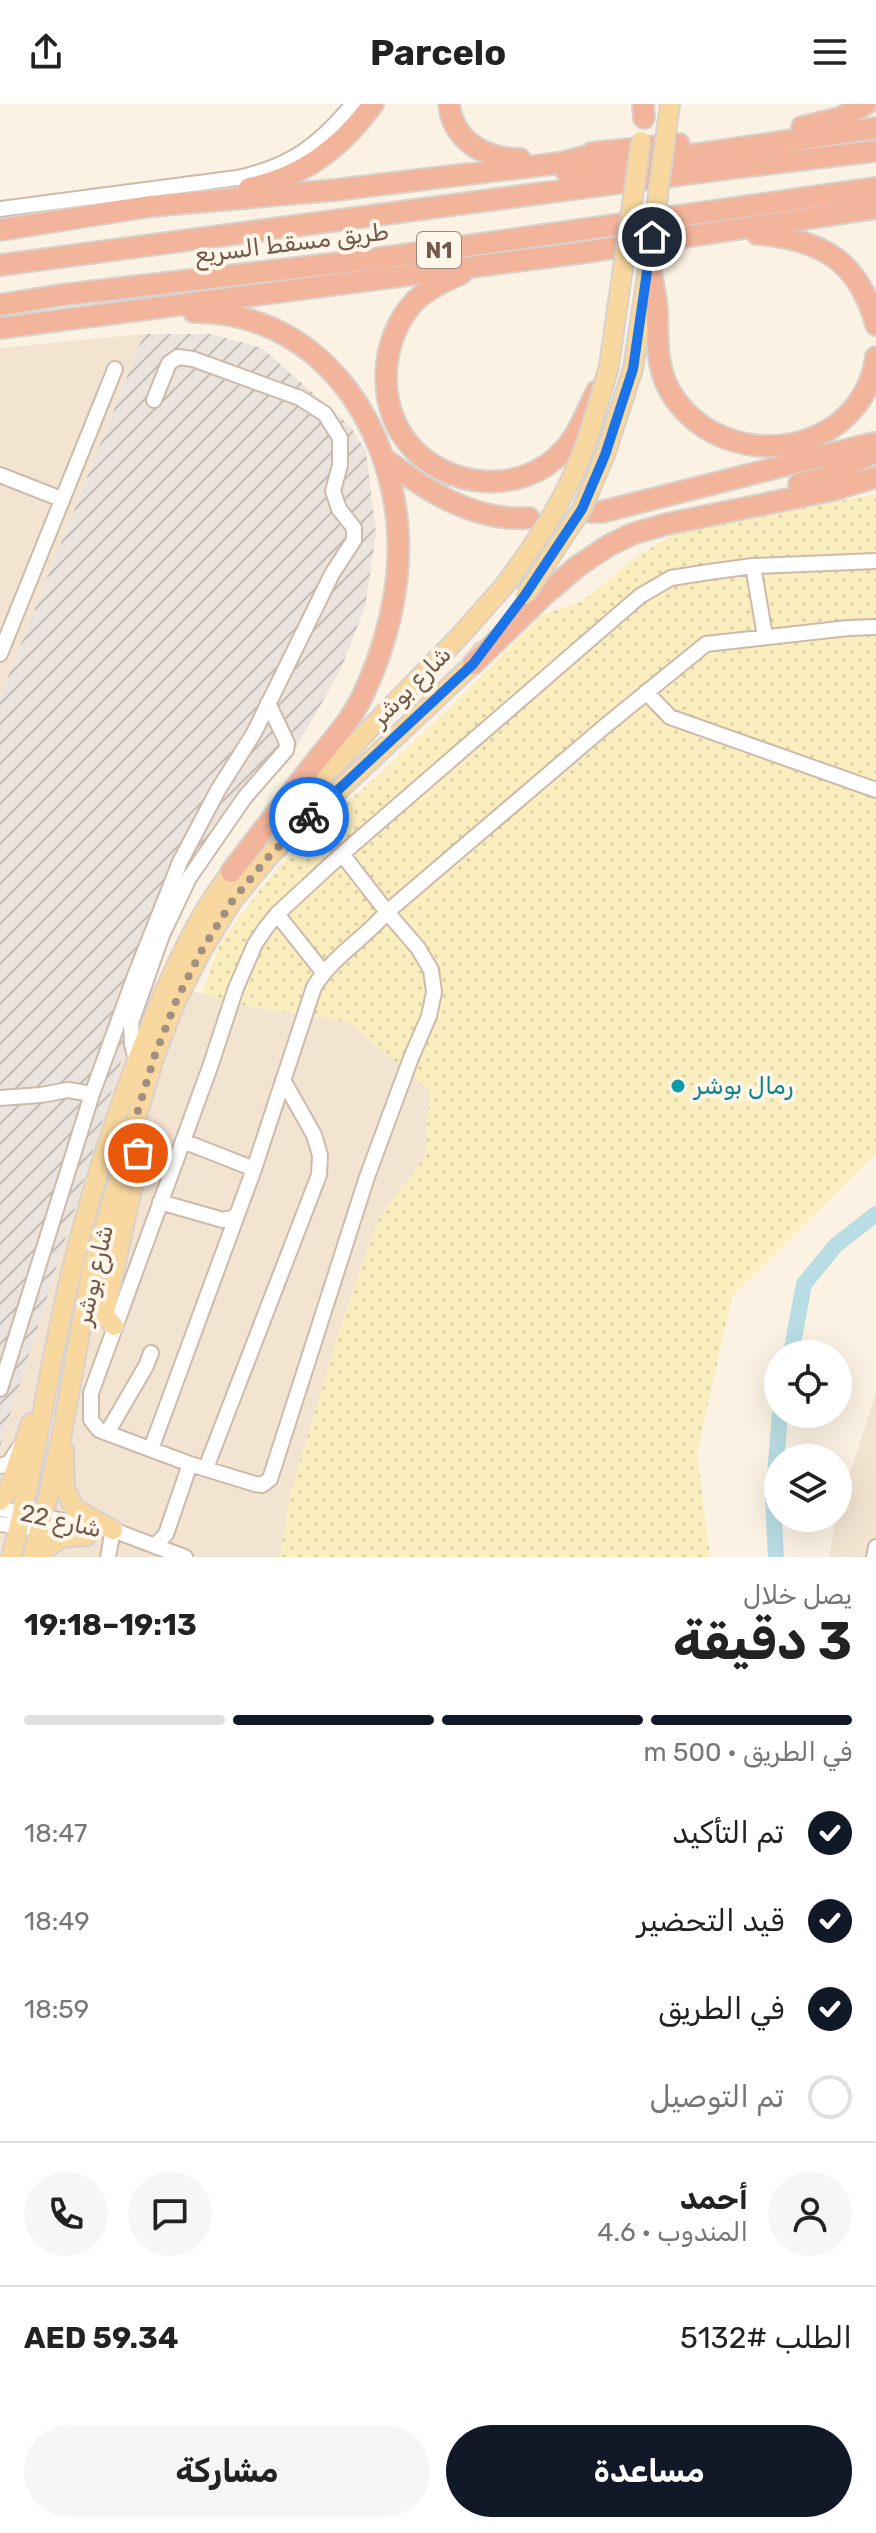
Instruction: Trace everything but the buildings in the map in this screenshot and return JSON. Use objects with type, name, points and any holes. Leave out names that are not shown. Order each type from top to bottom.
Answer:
[{"type":"highway","points":[[449,104],[460,134],[476,148],[489,155],[518,159],[764,135],[876,119]]},
{"type":"highway","points":[[764,135],[840,118],[866,104]]},
{"type":"highway","points":[[151,206],[175,198],[261,186],[300,171],[334,148],[365,106]]},
{"type":"highway","points":[[335,190],[398,195],[876,128]]},
{"type":"highway","name":"طريق مسقط السريع","points":[[0,265],[876,151]]},
{"type":"highway","points":[[0,230],[151,206],[335,190],[560,163],[603,152]]},
{"type":"highway","name":"طريق مسقط السريع","points":[[0,305],[61,295],[389,257],[876,188]]},
{"type":"highway","points":[[609,366],[577,431],[564,450],[533,472],[517,479],[469,480],[423,459],[405,440],[387,397],[386,365],[404,315],[441,282],[466,272],[681,236],[876,208]]},
{"type":"highway","points":[[681,236],[754,233],[803,240],[822,248],[832,254],[855,279],[872,308],[876,325]]},
{"type":"highway","points":[[0,328],[579,253]]},
{"type":"highway","points":[[649,263],[657,311],[658,355],[668,388],[694,420],[726,439],[749,446],[778,446],[824,433],[851,412],[870,378],[876,357]]},
{"type":"highway","points":[[58,321],[215,312],[249,319],[275,329],[303,345],[347,387],[370,426],[383,458],[396,510],[398,554],[391,613],[375,667],[353,711],[231,872]]},
{"type":"highway","points":[[590,512],[601,512],[876,442]]},
{"type":"highway","points":[[578,566],[587,554],[630,530],[823,478],[876,451]]},
{"type":"highway","points":[[383,458],[426,489],[458,504],[490,516],[529,518]]},
{"type":"highway","points":[[473,664],[544,595],[608,546],[641,531],[833,490],[876,477]]},
{"type":"main road","name":"شارع بوشر","points":[[32,1557],[62,1433],[91,1272],[155,1055],[177,999],[233,900],[271,854],[473,664],[525,595],[582,509],[605,455],[633,369],[670,104]]},
{"type":"main road","name":"شارع بوشر","points":[[11,1557],[72,1267],[106,1143],[163,992],[192,932],[231,872],[458,638],[504,586],[545,528],[584,448],[609,366],[644,109]]},
{"type":"main road","points":[[114,1326],[105,1311],[137,1167],[138,1141],[134,1123]]},
{"type":"main road","points":[[0,1501],[8,1491],[55,1357]]},
{"type":"main road","points":[[62,1433],[65,1488],[69,1499],[83,1515],[113,1530]]},
{"type":"main road","points":[[41,1557],[56,1540],[87,1536]]},
{"type":"street","points":[[0,209],[237,178],[265,171],[315,145],[365,106]]},
{"type":"street","points":[[0,1389],[92,1094],[180,862],[218,790],[254,733],[332,574],[354,540],[354,528],[339,509],[333,491],[340,465],[340,438],[325,414],[300,398],[193,359],[178,357],[169,363],[154,400]]},
{"type":"street","points":[[0,654],[115,369]]},
{"type":"street","points":[[0,475],[61,499]]},
{"type":"street","points":[[342,854],[418,948],[431,970],[434,992],[429,1016],[367,1177],[270,1479],[262,1485],[190,1464],[99,1430],[91,1420],[90,1402],[114,1326],[236,988],[255,944],[277,914],[342,854],[640,596],[671,578],[753,566],[876,561]]},
{"type":"street","points":[[753,566],[765,636]]},
{"type":"street","points":[[151,1449],[254,1169],[314,987],[323,972],[372,930],[387,912],[706,644],[876,627]]},
{"type":"street","points":[[646,692],[670,717],[876,790]]},
{"type":"street","points":[[136,1060],[131,1023],[162,935],[195,865],[245,797],[286,750],[287,743],[268,703]]},
{"type":"street","points":[[254,733],[280,731]]},
{"type":"street","points":[[277,914],[323,972]]},
{"type":"street","points":[[206,1468],[319,1175],[320,1155],[314,1135],[283,1080]]},
{"type":"street","points":[[0,1098],[68,1090],[92,1094]]},
{"type":"street","points":[[183,1141],[254,1169]]},
{"type":"street","points":[[160,1202],[223,1220],[235,1217],[240,1208]]},
{"type":"street","points":[[107,1433],[151,1353]]},
{"type":"street","points":[[0,1466],[9,1463],[27,1434]]},
{"type":"street","points":[[155,1546],[166,1534],[190,1464]]},
{"type":"street","name":"شارع 22","points":[[0,1509],[21,1519],[87,1536],[113,1530]]},
{"type":"street","name":"شارع 22","points":[[0,1524],[21,1519]]},
{"type":"street","name":"شارع 22","points":[[41,1523],[113,1530]]},
{"type":"street","points":[[108,1557],[113,1530],[185,1557]]},
{"type":"street","points":[[874,1557],[876,1547]]},
{"type":"shaded area","points":[[144,334],[0,697],[0,348]]},
{"type":"shaded area","points":[[144,334],[211,334],[262,348],[350,426],[366,451],[376,534],[365,607],[340,671],[297,746],[205,856],[147,979],[0,1447],[0,697]]},
{"type":"shaded area","points":[[147,979],[247,1006],[348,1021],[430,1090],[425,1157],[379,1218],[343,1320],[290,1495],[280,1557],[0,1557],[0,1447]]},
{"type":"shaded area","points":[[876,1393],[876,1557],[829,1557],[834,1532],[852,1532],[852,1467]]},
{"type":"sand","points":[[876,494],[876,1153],[732,1296],[697,1453],[710,1557],[280,1557],[290,1495],[341,1325],[379,1218],[425,1157],[430,1091],[348,1021],[247,1006],[202,994],[220,943],[263,886],[304,841],[461,697],[540,616],[583,601],[631,561],[672,535]]},
{"type":"waterway","points":[[794,1340],[804,1284],[836,1245],[876,1214]]},
{"type":"waterway","points":[[776,1557],[773,1500],[779,1428]]},
{"type":"way so far","points":[[138,1153],[134,1123],[155,1055],[177,999],[233,900],[271,854],[309,817]]},
{"type":"place","name":"رمال بوشر","points":[[678,1086]]},
{"type":"route","points":[[309,817],[473,664],[569,531],[596,479],[633,369],[652,237]]}]
